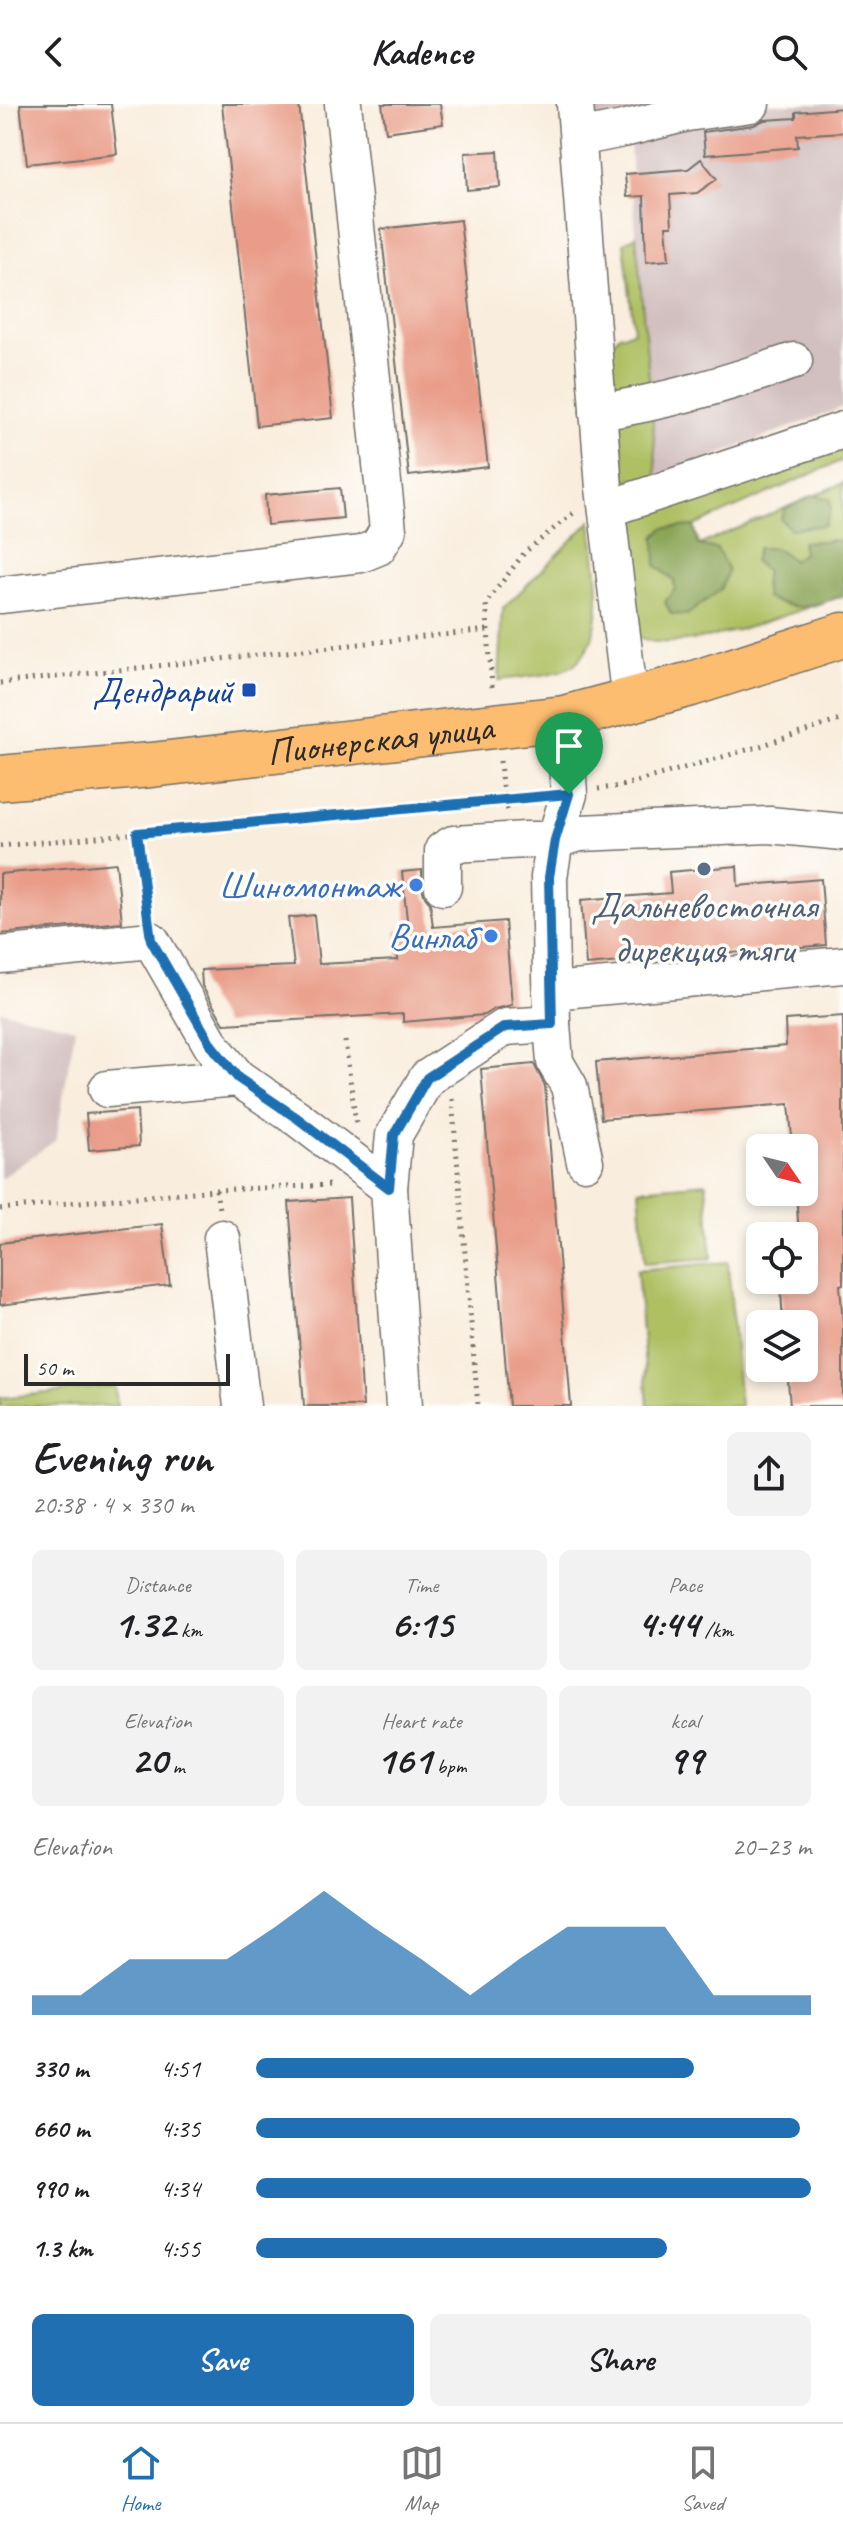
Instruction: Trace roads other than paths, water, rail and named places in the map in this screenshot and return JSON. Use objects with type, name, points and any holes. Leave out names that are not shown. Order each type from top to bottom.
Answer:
[{"type":"main road","name":"Пионерская улица","points":[[0,778],[167,763],[564,718],[759,663],[843,635]]},
{"type":"street","points":[[0,595],[361,554],[378,547],[388,530],[343,104]]},
{"type":"street","points":[[630,701],[606,498],[576,121],[666,111],[687,113],[751,104]]},
{"type":"street","points":[[598,412],[652,404],[794,361]]},
{"type":"street","points":[[606,498],[843,430]]},
{"type":"street","points":[[564,718],[569,794],[555,840],[549,877],[551,1007],[555,1062],[569,1086],[585,1162]]},
{"type":"street","points":[[443,887],[443,850],[448,846],[555,840],[580,833],[769,825],[843,832]]},
{"type":"street","points":[[0,955],[151,940],[212,1046],[238,1078],[376,1178]]},
{"type":"street","points":[[404,1406],[376,1178],[394,1135],[427,1078],[505,1027],[551,1007],[843,965]]},
{"type":"street","points":[[107,1089],[238,1078]]},
{"type":"street","points":[[222,1238],[242,1406]]},
{"type":"place","name":"Дендрарий","points":[[249,690]]},
{"type":"place","name":"Дальневосточная дирекция тяги","points":[[704,869]]},
{"type":"place","name":"Шиномонтаж","points":[[416,885]]},
{"type":"place","name":"Винлаб","points":[[491,936]]}]
